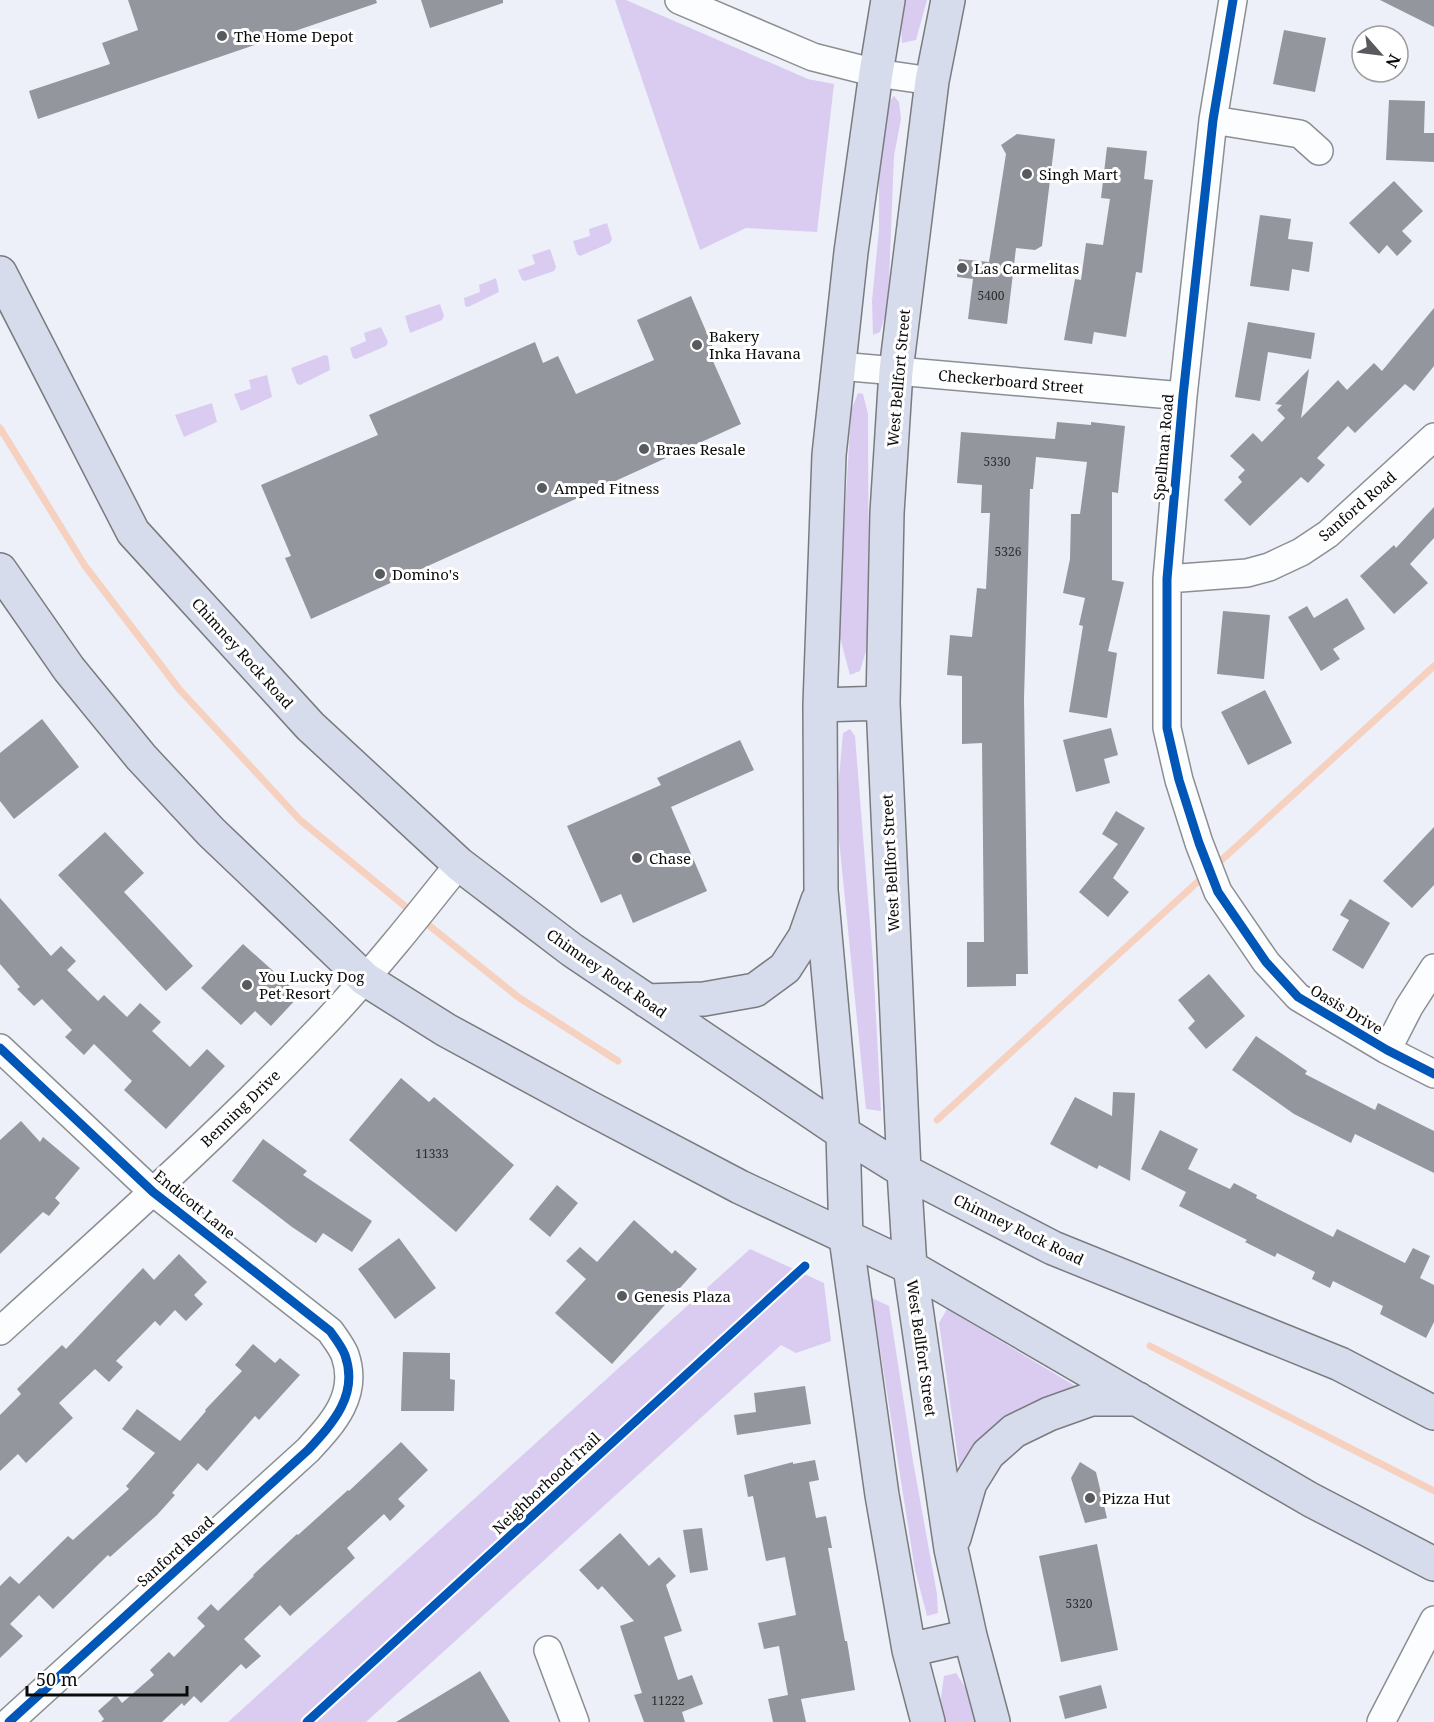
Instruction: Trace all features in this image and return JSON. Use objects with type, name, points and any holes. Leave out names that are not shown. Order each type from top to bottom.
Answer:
[{"type":"main road","points":[[888,0],[851,252],[829,455],[820,705],[821,890],[843,1133],[846,1238],[878,1473],[909,1650],[928,1722]]},
{"type":"main road","name":"West Bellfort Street","points":[[948,0],[932,81],[896,371],[887,513],[883,703],[910,1267],[951,1549],[970,1636],[993,1722]]},
{"type":"main road","name":"Chimney Rock Road","points":[[0,273],[133,532],[310,726],[459,864],[572,950],[904,1172],[1053,1248],[1340,1364],[1434,1413]]},
{"type":"main road","points":[[0,570],[69,669],[141,757],[211,832],[365,979],[446,1030],[586,1106],[740,1187],[910,1267],[1311,1500],[1434,1564]]},
{"type":"main road","points":[[820,705],[883,703]]},
{"type":"main road","points":[[648,1001],[704,999],[755,990],[785,968],[805,938],[821,890]]},
{"type":"main road","points":[[951,1549],[970,1483],[988,1454],[1014,1431],[1049,1414],[1091,1399],[1138,1399]]},
{"type":"main road","points":[[909,1650],[970,1636]]},
{"type":"street","points":[[679,0],[813,57],[876,73],[932,81]]},
{"type":"street","name":"Spellman Road","points":[[1218,892],[1199,843],[1179,780],[1167,728],[1167,579],[1183,396],[1213,120],[1233,0]]},
{"type":"street","points":[[1213,120],[1300,134],[1319,151]]},
{"type":"street","name":"Checkerboard Street","points":[[839,366],[1183,396]]},
{"type":"street","name":"Sanford Road","points":[[1167,579],[1247,573],[1269,567],[1301,552],[1328,534],[1434,437]]},
{"type":"street","name":"Benning Drive","points":[[0,1331],[153,1192],[278,1072],[365,979],[459,864]]},
{"type":"street","name":"Oasis Drive","points":[[1218,892],[1266,962],[1298,997],[1387,1050],[1434,1074]]},
{"type":"street","points":[[1387,1050],[1409,1007],[1434,968]]},
{"type":"street","name":"Endicott Lane","points":[[0,1048],[153,1192],[330,1331],[345,1354],[348,1393]]},
{"type":"street","name":"Sanford Road","points":[[9,1722],[308,1450],[332,1423],[348,1393]]},
{"type":"street","points":[[1381,1722],[1434,1620]]},
{"type":"street","points":[[548,1650],[574,1722]]},
{"type":"shaded area","points":[[615,0],[626,0],[808,79],[834,84],[817,232],[746,228],[700,250]]},
{"type":"shaded area","points":[[899,0],[927,0],[916,40],[902,43]]},
{"type":"shaded area","points":[[894,96],[899,102],[901,119],[894,156],[888,306],[880,332],[873,335],[872,301],[879,229],[879,145],[889,102]]},
{"type":"shaded area","points":[[607,223],[612,239],[610,243],[580,256],[577,254],[573,241],[590,236],[589,229]]},
{"type":"shaded area","points":[[550,249],[556,267],[554,271],[522,280],[518,270],[535,264],[532,255]]},
{"type":"shaded area","points":[[496,278],[499,292],[468,307],[465,306],[464,298],[480,292],[479,285]]},
{"type":"shaded area","points":[[440,304],[444,316],[442,320],[410,333],[405,316]]},
{"type":"shaded area","points":[[381,327],[388,342],[386,346],[356,359],[353,358],[350,348],[366,341],[364,333]]},
{"type":"shaded area","points":[[325,355],[328,356],[330,370],[300,385],[297,384],[291,368]]},
{"type":"shaded area","points":[[267,375],[272,397],[241,411],[234,394],[251,389],[249,380]]},
{"type":"shaded area","points":[[858,393],[863,394],[868,414],[869,641],[860,671],[850,675],[838,630],[851,411]]},
{"type":"shaded area","points":[[212,403],[217,422],[184,437],[175,415]]},
{"type":"shaded area","points":[[850,729],[855,736],[873,961],[881,1111],[866,1109],[836,810],[843,733]]},
{"type":"shaded area","points":[[750,1249],[824,1283],[831,1341],[796,1353],[781,1345],[366,1722],[228,1722]]},
{"type":"shaded area","points":[[872,1298],[889,1306],[913,1461],[937,1594],[938,1613],[927,1616],[915,1570]]},
{"type":"shaded area","points":[[947,1309],[1077,1387],[961,1481],[939,1323]]},
{"type":"shaded area","points":[[956,1673],[969,1693],[976,1722],[945,1722],[940,1704],[944,1676]]},
{"type":"building","points":[[128,0],[376,0],[377,3],[38,119],[29,91],[110,64],[102,43],[138,30]]},
{"type":"building","points":[[421,0],[503,0],[503,3],[430,28]]},
{"type":"building","points":[[1380,0],[1434,0],[1434,27]]},
{"type":"building","points":[[1284,30],[1326,38],[1315,92],[1273,84]]},
{"type":"building","points":[[1389,100],[1425,101],[1424,133],[1434,133],[1434,162],[1386,160]]},
{"type":"building","points":[[1017,134],[1055,139],[1042,246],[1035,250],[1016,248],[1007,324],[968,319],[973,279],[957,277],[959,259],[989,262],[1006,154],[1001,145]]},
{"type":"building","points":[[1107,147],[1147,151],[1144,179],[1153,180],[1142,273],[1136,272],[1126,337],[1094,332],[1092,344],[1064,340],[1075,279],[1081,280],[1086,243],[1103,245],[1110,199],[1101,198]]},
{"type":"building","points":[[1394,181],[1423,211],[1402,231],[1412,241],[1397,256],[1387,245],[1379,254],[1349,223]]},
{"type":"building","points":[[1260,215],[1291,219],[1288,239],[1313,242],[1309,272],[1292,269],[1289,291],[1250,286]]},
{"type":"building","points":[[691,296],[717,357],[712,359],[741,424],[311,619],[285,558],[291,556],[261,485],[378,435],[369,415],[535,342],[543,363],[558,356],[576,394],[654,360],[637,320]]},
{"type":"building","points":[[1434,308],[1434,366],[1414,391],[1405,384],[1355,433],[1348,426],[1317,458],[1325,465],[1308,483],[1301,477],[1250,526],[1224,500],[1242,482],[1238,477],[1245,470],[1230,456],[1253,433],[1262,442],[1285,418],[1277,410],[1282,405],[1275,404],[1309,369],[1301,418],[1338,380],[1347,390],[1374,363],[1382,371]]},
{"type":"building","points":[[1248,322],[1315,333],[1311,359],[1268,352],[1260,401],[1235,397]]},
{"type":"building","points":[[1057,422],[1091,425],[1091,422],[1125,426],[1118,493],[1112,492],[1112,580],[1124,582],[1108,651],[1117,653],[1107,718],[1069,712],[1083,626],[1079,625],[1085,598],[1063,593],[1070,559],[1071,514],[1080,514],[1087,462],[1036,457],[1033,489],[1030,489],[1024,699],[1028,974],[1016,974],[1016,986],[967,987],[967,942],[984,942],[982,743],[962,744],[962,676],[947,675],[950,635],[972,637],[977,588],[986,589],[990,513],[981,513],[982,485],[957,483],[961,432],[1055,439]]},
{"type":"building","points":[[1434,507],[1434,538],[1410,564],[1428,583],[1394,614],[1360,576],[1394,545],[1396,548]]},
{"type":"building","points":[[1347,598],[1365,629],[1333,649],[1340,659],[1321,671],[1288,617],[1307,606],[1314,618]]},
{"type":"building","points":[[1223,611],[1270,615],[1264,679],[1217,674]]},
{"type":"building","points":[[1265,690],[1292,743],[1248,765],[1221,712]]},
{"type":"building","points":[[42,719],[79,767],[14,819],[0,801],[0,753]]},
{"type":"building","points":[[1111,728],[1118,755],[1104,759],[1110,783],[1076,792],[1063,740]]},
{"type":"building","name":"Chase","points":[[740,740],[754,770],[671,807],[707,891],[633,923],[621,894],[601,903],[567,826],[661,785],[657,778]]},
{"type":"building","points":[[1116,811],[1145,828],[1113,878],[1129,892],[1108,917],[1079,892],[1118,844],[1102,834]]},
{"type":"building","points":[[1434,827],[1434,885],[1412,908],[1383,881]]},
{"type":"building","points":[[105,832],[144,873],[124,892],[193,966],[166,991],[58,875]]},
{"type":"building","points":[[0,898],[51,956],[61,946],[76,961],[67,970],[98,1001],[104,995],[127,1017],[140,1003],[161,1022],[152,1031],[190,1067],[207,1049],[225,1066],[166,1129],[124,1090],[132,1081],[94,1044],[84,1055],[65,1037],[72,1030],[42,999],[34,1006],[17,989],[20,987],[0,964]]},
{"type":"building","points":[[1350,899],[1390,923],[1363,969],[1332,950],[1349,920],[1340,915]]},
{"type":"building","name":"You Lucky Dog Pet Resort","points":[[243,944],[300,995],[271,1026],[255,1011],[241,1025],[201,988]]},
{"type":"building","points":[[1209,974],[1245,1016],[1206,1049],[1188,1028],[1195,1021],[1178,1000]]},
{"type":"building","points":[[1256,1036],[1307,1071],[1305,1074],[1375,1110],[1378,1103],[1434,1131],[1434,1173],[1355,1134],[1351,1143],[1294,1114],[1232,1070]]},
{"type":"building","points":[[401,1078],[429,1102],[434,1097],[514,1165],[456,1232],[349,1140]]},
{"type":"building","points":[[1113,1092],[1135,1093],[1130,1181],[1099,1165],[1097,1169],[1050,1144],[1075,1097],[1112,1116]]},
{"type":"building","points":[[21,1121],[40,1142],[43,1137],[80,1168],[55,1198],[60,1203],[49,1216],[43,1212],[0,1254],[0,1140]]},
{"type":"building","points":[[1160,1130],[1198,1149],[1188,1169],[1230,1189],[1234,1183],[1257,1195],[1256,1198],[1333,1237],[1337,1229],[1405,1263],[1413,1248],[1430,1256],[1420,1278],[1434,1285],[1434,1322],[1426,1338],[1380,1314],[1383,1306],[1333,1281],[1330,1288],[1312,1279],[1315,1272],[1277,1253],[1275,1257],[1245,1242],[1247,1240],[1179,1206],[1186,1192],[1141,1169]]},
{"type":"building","points":[[263,1139],[307,1171],[303,1175],[372,1221],[352,1252],[323,1233],[316,1243],[232,1181]]},
{"type":"building","points":[[557,1185],[578,1203],[550,1237],[529,1219]]},
{"type":"building","name":"Genesis Plaza","points":[[634,1220],[672,1254],[675,1250],[697,1269],[612,1364],[555,1313],[586,1279],[566,1261],[580,1247],[597,1262]]},
{"type":"building","points":[[399,1238],[436,1288],[395,1319],[358,1269]]},
{"type":"building","points":[[179,1254],[207,1282],[194,1295],[203,1304],[186,1321],[175,1310],[160,1326],[155,1321],[116,1361],[123,1367],[109,1382],[95,1369],[59,1403],[73,1418],[26,1463],[18,1454],[0,1471],[0,1415],[21,1394],[17,1389],[62,1345],[66,1349],[143,1268],[154,1280]]},
{"type":"building","points":[[253,1344],[275,1363],[280,1358],[300,1375],[259,1420],[255,1416],[207,1471],[198,1463],[172,1493],[175,1495],[157,1515],[110,1557],[108,1555],[53,1609],[39,1595],[10,1624],[23,1636],[0,1658],[0,1586],[10,1576],[19,1584],[68,1536],[73,1540],[129,1489],[126,1486],[155,1453],[122,1429],[137,1409],[180,1441],[205,1410],[242,1371],[235,1365]]},
{"type":"building","points":[[403,1352],[450,1353],[450,1379],[455,1380],[454,1411],[401,1411]]},
{"type":"building","points":[[805,1386],[811,1424],[737,1435],[734,1415],[756,1412],[754,1393]]},
{"type":"building","points":[[401,1442],[428,1470],[398,1499],[405,1506],[390,1521],[384,1514],[347,1548],[355,1558],[290,1616],[280,1605],[244,1639],[261,1656],[246,1669],[241,1664],[201,1703],[194,1696],[184,1706],[182,1703],[162,1722],[101,1722],[104,1719],[98,1711],[116,1695],[122,1703],[154,1675],[150,1670],[169,1652],[174,1657],[205,1626],[197,1618],[211,1604],[218,1611],[297,1534],[349,1491]]},
{"type":"building","points":[[815,1460],[819,1480],[809,1482],[816,1518],[826,1516],[832,1548],[828,1548],[855,1690],[801,1699],[806,1722],[773,1722],[768,1699],[788,1695],[779,1646],[764,1649],[758,1623],[796,1615],[785,1557],[766,1561],[753,1496],[748,1497],[744,1475],[793,1462],[793,1464]]},
{"type":"building","name":"Pizza Hut","points":[[1080,1462],[1096,1472],[1107,1518],[1085,1523],[1071,1478]]},
{"type":"building","points":[[702,1528],[708,1570],[690,1573],[683,1530]]},
{"type":"building","points":[[620,1533],[649,1566],[659,1557],[676,1576],[666,1585],[682,1631],[664,1637],[678,1680],[692,1675],[703,1704],[682,1712],[685,1722],[644,1722],[634,1695],[642,1693],[620,1626],[634,1621],[602,1586],[598,1590],[579,1570]]},
{"type":"building","points":[[1097,1544],[1118,1650],[1061,1662],[1039,1556]]},
{"type":"building","points":[[480,1671],[510,1722],[396,1722],[469,1678]]},
{"type":"building","points":[[1101,1685],[1107,1708],[1065,1719],[1059,1696]]},
{"type":"waterway","points":[[0,428],[85,566],[179,689],[300,820],[412,912]]},
{"type":"waterway","points":[[1214,867],[1434,666]]},
{"type":"waterway","points":[[937,1120],[1204,876]]},
{"type":"waterway","points":[[421,919],[518,997],[618,1061]]},
{"type":"waterway","points":[[1150,1346],[1434,1491]]},
{"type":"cycle path","points":[[1233,0],[1213,120],[1183,396],[1167,579],[1167,728],[1179,780],[1199,843],[1218,892],[1266,962],[1298,997],[1387,1050],[1434,1074]]},
{"type":"cycle path","points":[[0,1048],[153,1192],[330,1331],[345,1355],[349,1383],[346,1396],[334,1419],[308,1450],[9,1722]]},
{"type":"cycle path","name":"Neighborhood Trail","points":[[307,1722],[805,1266]]},
{"type":"place","name":"The Home Depot","points":[[222,36]]},
{"type":"place","name":"Singh Mart","points":[[1027,174]]},
{"type":"place","name":"Las Carmelitas","points":[[962,268]]},
{"type":"place","name":"Bakery Inka Havana","points":[[697,345]]},
{"type":"place","name":"Braes Resale","points":[[644,449]]},
{"type":"place","name":"Amped Fitness","points":[[542,488]]},
{"type":"place","name":"Domino's","points":[[380,574]]},
{"type":"place","name":"Chase","points":[[637,858]]},
{"type":"place","name":"You Lucky Dog Pet Resort","points":[[247,985]]},
{"type":"place","name":"Genesis Plaza","points":[[622,1296]]},
{"type":"place","name":"Pizza Hut","points":[[1090,1498]]}]
